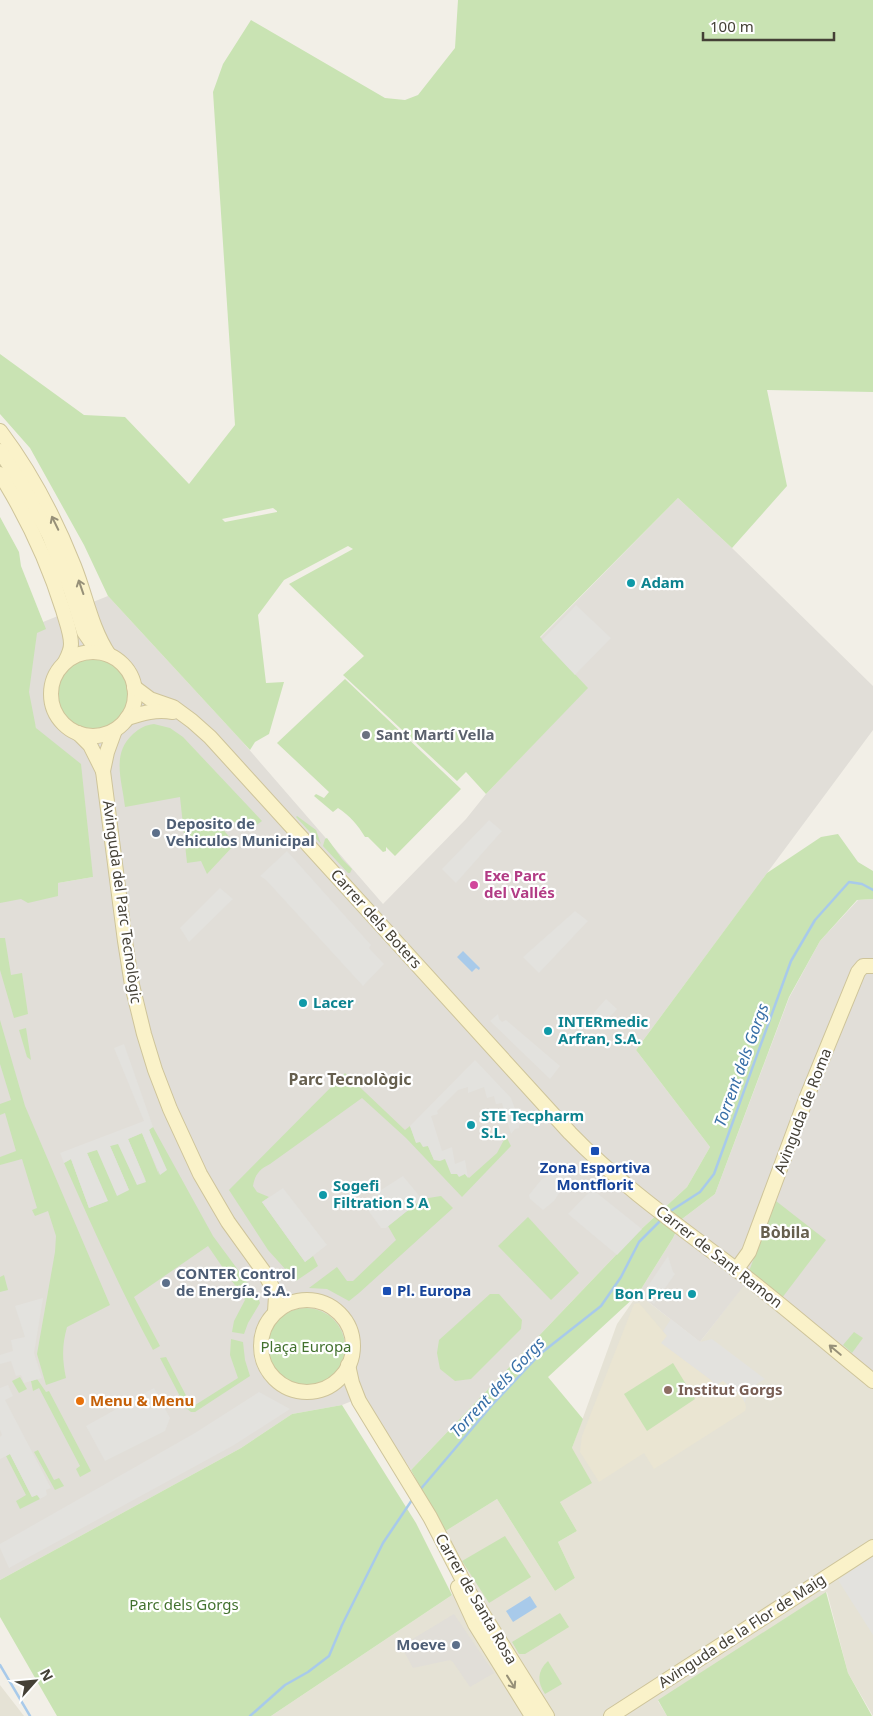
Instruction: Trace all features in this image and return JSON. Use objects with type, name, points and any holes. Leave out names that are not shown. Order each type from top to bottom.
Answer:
[{"type":"main road","points":[[0,431],[43,498],[64,574],[78,613],[70,651],[53,680],[51,701],[60,721],[78,733],[97,736],[114,730],[127,718],[134,701],[134,687],[127,669],[120,662],[103,654],[80,653],[65,662]]},
{"type":"main road","points":[[0,451],[21,483],[40,518],[78,613],[96,633],[103,654]]},
{"type":"main road","points":[[0,474],[28,523],[64,574]]},
{"type":"main road","name":"Carrer dels Boters","points":[[134,687],[150,699],[174,707],[210,737],[568,1131]]},
{"type":"main road","points":[[127,718],[157,710],[179,713]]},
{"type":"main road","name":"Avinguda del Parc Tecnològic","points":[[114,730],[106,752],[103,771],[130,971],[151,1056],[170,1109],[200,1174],[228,1222],[264,1272],[276,1296],[275,1312]]},
{"type":"main road","name":"Avinguda del Parc Tecnològic","points":[[78,733],[90,745],[103,771]]},
{"type":"main road","name":"Avinguda de Roma","points":[[738,1268],[749,1252],[806,1099],[858,972],[863,966],[873,966]]},
{"type":"main road","name":"Carrer de Sant Ramon","points":[[568,1131],[598,1161],[676,1225],[738,1268],[873,1380]]},
{"type":"main road","name":"Avinguda del Parc Tecnològic","points":[[264,1272],[288,1296],[299,1300]]},
{"type":"main road","points":[[299,1300],[324,1303],[333,1308],[343,1318],[350,1330],[353,1343],[352,1356],[341,1377],[330,1386],[316,1391],[298,1391],[283,1385],[271,1374],[263,1359],[261,1342],[265,1328],[275,1312],[299,1300]]},
{"type":"main road","points":[[348,1365],[359,1402],[407,1477],[436,1528]]},
{"type":"main road","points":[[330,1386],[344,1390],[359,1402]]},
{"type":"main road","name":"Carrer de Santa Rosa","points":[[436,1528],[470,1616],[532,1716]]},
{"type":"main road","name":"Carrer de Santa Rosa","points":[[436,1528],[473,1598],[548,1716]]},
{"type":"main road","name":"Avinguda de la Flor de Maig","points":[[611,1716],[873,1547]]},
{"type":"shaded area","points":[[678,498],[873,686],[873,730],[636,1050],[710,1147],[687,1187],[636,1234],[411,1470],[362,1397],[342,1405],[292,1414],[241,1448],[0,1580],[0,893],[93,877],[36,728],[22,685],[28,628],[108,596],[239,738],[383,904],[466,819],[486,794],[587,688],[540,638]]},
{"type":"shaded area","points":[[576,605],[611,638],[575,675],[542,640]]},
{"type":"shaded area","points":[[489,820],[502,831],[456,883],[442,869]]},
{"type":"shaded area","points":[[287,851],[371,945],[369,948],[384,964],[363,986],[266,880],[260,876]]},
{"type":"shaded area","points":[[220,888],[233,899],[189,942],[180,928]]},
{"type":"shaded area","points":[[873,899],[873,1370],[746,1283],[700,1342],[638,1294],[673,1238],[682,1219],[715,1194],[789,998],[820,941],[858,900]]},
{"type":"shaded area","points":[[575,911],[588,921],[539,973],[523,957]]},
{"type":"shaded area","points":[[606,999],[617,1009],[600,1028],[593,1026],[589,1022],[591,1016]]},
{"type":"shaded area","points":[[498,1014],[502,1022],[506,1020],[560,1066],[550,1079],[490,1021]]},
{"type":"shaded area","points":[[124,1044],[153,1127],[149,1130],[167,1170],[160,1175],[142,1133],[128,1139],[146,1182],[137,1185],[118,1144],[110,1146],[129,1190],[117,1196],[97,1150],[87,1153],[108,1201],[89,1208],[71,1159],[64,1163],[60,1153],[144,1121],[114,1048]]},
{"type":"shaded area","points":[[475,1060],[511,1098],[515,1109],[521,1108],[524,1123],[519,1125],[519,1128],[515,1129],[511,1134],[502,1103],[496,1104],[494,1096],[487,1098],[484,1087],[468,1093],[468,1087],[458,1090],[437,1111],[438,1114],[431,1116],[442,1151],[452,1147],[455,1164],[465,1160],[468,1178],[465,1174],[459,1177],[457,1174],[451,1174],[445,1159],[440,1161],[434,1160],[428,1146],[423,1147],[420,1142],[416,1143],[410,1126]]},
{"type":"shaded area","points":[[572,1164],[567,1181],[554,1201],[543,1210],[530,1199],[529,1195],[541,1180],[557,1168]]},
{"type":"shaded area","points":[[403,1176],[422,1199],[386,1228],[381,1228],[362,1202]]},
{"type":"shaded area","points":[[283,1188],[327,1245],[305,1262],[262,1202]]},
{"type":"shaded area","points":[[592,1189],[642,1229],[617,1255],[568,1214]]},
{"type":"shaded area","points":[[668,1256],[675,1274],[654,1304],[642,1295]]},
{"type":"shaded area","points":[[746,1282],[873,1370],[873,1716],[848,1673],[827,1592],[658,1701],[667,1716],[271,1716],[473,1581],[444,1532],[497,1499],[555,1591],[575,1578],[558,1542],[577,1531],[560,1502],[572,1448],[617,1324],[638,1294],[700,1342]]},
{"type":"shaded area","points":[[43,1298],[34,1353],[42,1378],[24,1383],[21,1375],[16,1376],[11,1361],[0,1364],[0,1355],[13,1351],[11,1340],[25,1337],[15,1306]]},
{"type":"shaded area","name":"Institut Gorgs","points":[[639,1303],[667,1336],[662,1343],[715,1385],[723,1380],[744,1398],[746,1407],[745,1411],[654,1469],[644,1453],[599,1482],[580,1452],[582,1436],[634,1304]]},
{"type":"shaded area","points":[[671,1319],[700,1342],[712,1339],[765,1379],[747,1390],[745,1403],[741,1395],[723,1381],[715,1386],[711,1380],[661,1343],[667,1336],[663,1331]]},
{"type":"shaded area","points":[[8,1385],[13,1396],[5,1400],[51,1488],[46,1490],[47,1495],[40,1499],[37,1495],[32,1497],[10,1454],[0,1459],[0,1437],[2,1435],[0,1430],[0,1388]]},
{"type":"shaded area","points":[[154,1388],[170,1418],[165,1431],[105,1461],[86,1426]]},
{"type":"shaded area","points":[[259,1392],[290,1409],[234,1445],[9,1568],[0,1544],[195,1433]]},
{"type":"shaded area","points":[[873,1556],[873,1635],[838,1580]]},
{"type":"shaded area","name":"Moeve","points":[[454,1614],[494,1673],[470,1687],[450,1660],[413,1668],[401,1646]]},
{"type":"shaded area","points":[[0,1685],[24,1716],[0,1716]]},
{"type":"green space","points":[[458,0],[873,0],[873,392],[767,390],[787,486],[732,548],[678,498],[540,637],[588,688],[486,794],[466,772],[457,781],[343,675],[364,656],[289,584],[353,549],[348,546],[284,580],[258,615],[266,683],[284,682],[269,734],[255,742],[250,750],[108,596],[84,545],[30,448],[0,414],[0,354],[84,415],[125,417],[189,484],[235,425],[213,92],[223,64],[251,20],[385,98],[405,100],[418,95],[455,48]],"holes":[[[273,508],[277,511],[225,522],[222,519]]]},
{"type":"green space","points":[[0,517],[19,552],[21,566],[46,629],[37,633],[29,692],[36,728],[81,764],[93,877],[58,883],[58,896],[28,903],[21,899],[0,903]]},
{"type":"green space","points":[[93,659],[106,662],[118,669],[125,681],[128,694],[125,707],[118,719],[106,726],[93,729],[80,726],[68,719],[61,707],[58,694],[61,681],[68,669],[80,662]]},
{"type":"green space","points":[[345,679],[461,789],[395,856],[386,847],[386,851],[383,852],[368,837],[365,837],[353,821],[338,808],[333,812],[314,796],[316,794],[324,798],[329,792],[277,743]]},
{"type":"green space","points":[[154,724],[170,728],[183,737],[262,821],[250,830],[232,821],[222,828],[235,844],[207,874],[201,861],[187,863],[180,797],[125,807],[120,777],[122,750],[126,742],[140,728]]},
{"type":"green space","points":[[296,817],[316,830],[321,844]]},
{"type":"green space","points":[[838,834],[858,862],[873,871],[873,899],[857,900],[820,941],[789,997],[715,1194],[682,1219],[673,1238],[638,1294],[548,1377],[583,1419],[572,1448],[592,1483],[560,1502],[577,1531],[558,1542],[575,1578],[555,1591],[497,1499],[444,1532],[411,1470],[636,1234],[687,1187],[710,1147],[636,1050],[767,873],[821,837]]},
{"type":"green space","points":[[327,838],[342,859],[352,869],[350,873],[323,846]]},
{"type":"green space","points":[[0,938],[5,938],[11,975],[22,973],[28,1014],[14,1018],[0,970]]},
{"type":"green space","points":[[0,1020],[25,1106],[110,1305],[67,1327],[63,1352],[66,1378],[46,1385],[37,1354],[55,1252],[56,1236],[48,1211],[35,1216],[32,1210],[37,1208],[22,1159],[0,1165],[0,1157],[16,1151],[5,1113],[0,1115],[0,1104],[11,1100],[0,1064]]},
{"type":"green space","points":[[26,1028],[31,1060],[27,1057],[19,1030]]},
{"type":"green space","points":[[345,1073],[405,1130],[410,1126],[416,1142],[428,1146],[434,1160],[445,1158],[457,1174],[465,1174],[469,1178],[497,1153],[506,1136],[511,1146],[462,1197],[406,1138],[362,1098],[263,1168],[255,1178],[253,1186],[257,1192],[269,1197],[262,1202],[305,1262],[313,1256],[318,1266],[296,1281],[268,1250],[229,1190]]},
{"type":"green space","points":[[153,1127],[213,1236],[258,1297],[260,1303],[244,1334],[232,1332],[234,1321],[245,1300],[208,1246],[134,1297],[160,1346],[153,1350],[118,1281],[64,1163],[71,1159],[89,1208],[107,1201],[87,1153],[97,1149],[129,1190],[110,1146],[118,1143],[146,1181],[128,1139],[142,1133],[159,1175],[149,1129]]},
{"type":"green space","points":[[441,1196],[453,1208],[349,1301],[327,1289],[309,1288],[337,1267],[347,1281],[353,1281],[396,1240],[388,1226],[422,1199]]},
{"type":"green space","points":[[776,1201],[826,1240],[782,1298],[749,1271]]},
{"type":"green space","points":[[528,1217],[579,1273],[551,1300],[498,1246]]},
{"type":"green space","points":[[4,1275],[8,1290],[0,1292],[0,1277]]},
{"type":"green space","points":[[490,1294],[499,1294],[522,1320],[521,1329],[471,1379],[455,1381],[440,1369],[437,1353],[439,1340]]},
{"type":"green space","name":"Plaça Europa","points":[[306,1308],[321,1311],[334,1319],[342,1332],[345,1347],[342,1362],[334,1375],[321,1383],[306,1386],[291,1383],[278,1375],[270,1362],[267,1347],[270,1332],[278,1319],[291,1311]]},
{"type":"green space","points":[[854,1332],[863,1338],[852,1353],[843,1345]]},
{"type":"green space","points":[[231,1339],[243,1342],[245,1360],[250,1376],[195,1412],[191,1412],[186,1408],[160,1358],[166,1357],[192,1407],[238,1378],[230,1355]]},
{"type":"green space","points":[[673,1363],[695,1399],[647,1431],[624,1394]]},
{"type":"green space","points":[[20,1377],[27,1389],[19,1393],[12,1381]]},
{"type":"green space","points":[[37,1379],[46,1392],[49,1391],[91,1471],[80,1477],[76,1469],[80,1466],[39,1388],[33,1391],[31,1381]]},
{"type":"green space","name":"Parc dels Gorgs","points":[[342,1405],[416,1523],[452,1595],[271,1716],[57,1716],[0,1617],[0,1580],[241,1448],[292,1414]]},
{"type":"green space","points":[[38,1450],[54,1480],[59,1478],[64,1486],[55,1490],[34,1452]]},
{"type":"green space","points":[[10,1454],[32,1497],[38,1494],[40,1499],[20,1509],[16,1501],[26,1495],[6,1456]]},
{"type":"green space","points":[[505,1536],[531,1577],[489,1603],[462,1561]]},
{"type":"green space","points":[[826,1592],[848,1673],[872,1716],[667,1716],[658,1700]]},
{"type":"green space","points":[[560,1613],[569,1627],[525,1654],[519,1654],[512,1642]]},
{"type":"green space","points":[[548,1661],[562,1684],[545,1694],[539,1677],[544,1665]]},
{"type":"water","points":[[463,951],[480,968],[479,970],[476,968],[472,972],[457,957]]},
{"type":"water","points":[[530,1596],[537,1607],[513,1622],[506,1611]]},
{"type":"waterway","name":"Torrent dels Gorgs","points":[[669,1212],[700,1192],[714,1174],[791,961],[815,920],[849,882],[862,884],[873,890]]},
{"type":"waterway","name":"Torrent dels Gorgs","points":[[419,1491],[492,1405],[540,1354],[601,1306],[621,1277],[639,1242],[661,1220]]},
{"type":"waterway","name":"Torrent dels Gorgs","points":[[250,1716],[285,1685],[308,1672],[329,1656],[342,1625],[383,1543],[414,1497]]},
{"type":"waterway","points":[[0,1665],[30,1716]]},
{"type":"place","name":"Adam","points":[[631,583]]},
{"type":"place","name":"Sant Martí Vella","points":[[366,735]]},
{"type":"place","name":"Deposito de Vehiculos Municipal","points":[[156,833]]},
{"type":"place","name":"Exe Parc del Vallés","points":[[474,885]]},
{"type":"place","name":"Lacer","points":[[303,1003]]},
{"type":"place","name":"INTERmedic Arfran, S.A.","points":[[548,1031]]},
{"type":"place","name":"STE Tecpharm S.L.","points":[[471,1125]]},
{"type":"place","name":"Zona Esportiva Montflorit","points":[[595,1151]]},
{"type":"place","name":"Sogefi Filtration S A","points":[[323,1195]]},
{"type":"place","name":"CONTER Control de Energía, S.A.","points":[[166,1283]]},
{"type":"place","name":"Pl. Europa","points":[[387,1291]]},
{"type":"place","name":"Bon Preu","points":[[692,1294]]},
{"type":"place","name":"Institut Gorgs","points":[[668,1390]]},
{"type":"place","name":"Menu & Menu","points":[[80,1401]]},
{"type":"place","name":"Moeve","points":[[456,1645]]},
{"type":"district","name":"Parc Tecnològic","points":[[350,1079]]},
{"type":"district","name":"Bòbila","points":[[785,1232]]}]
